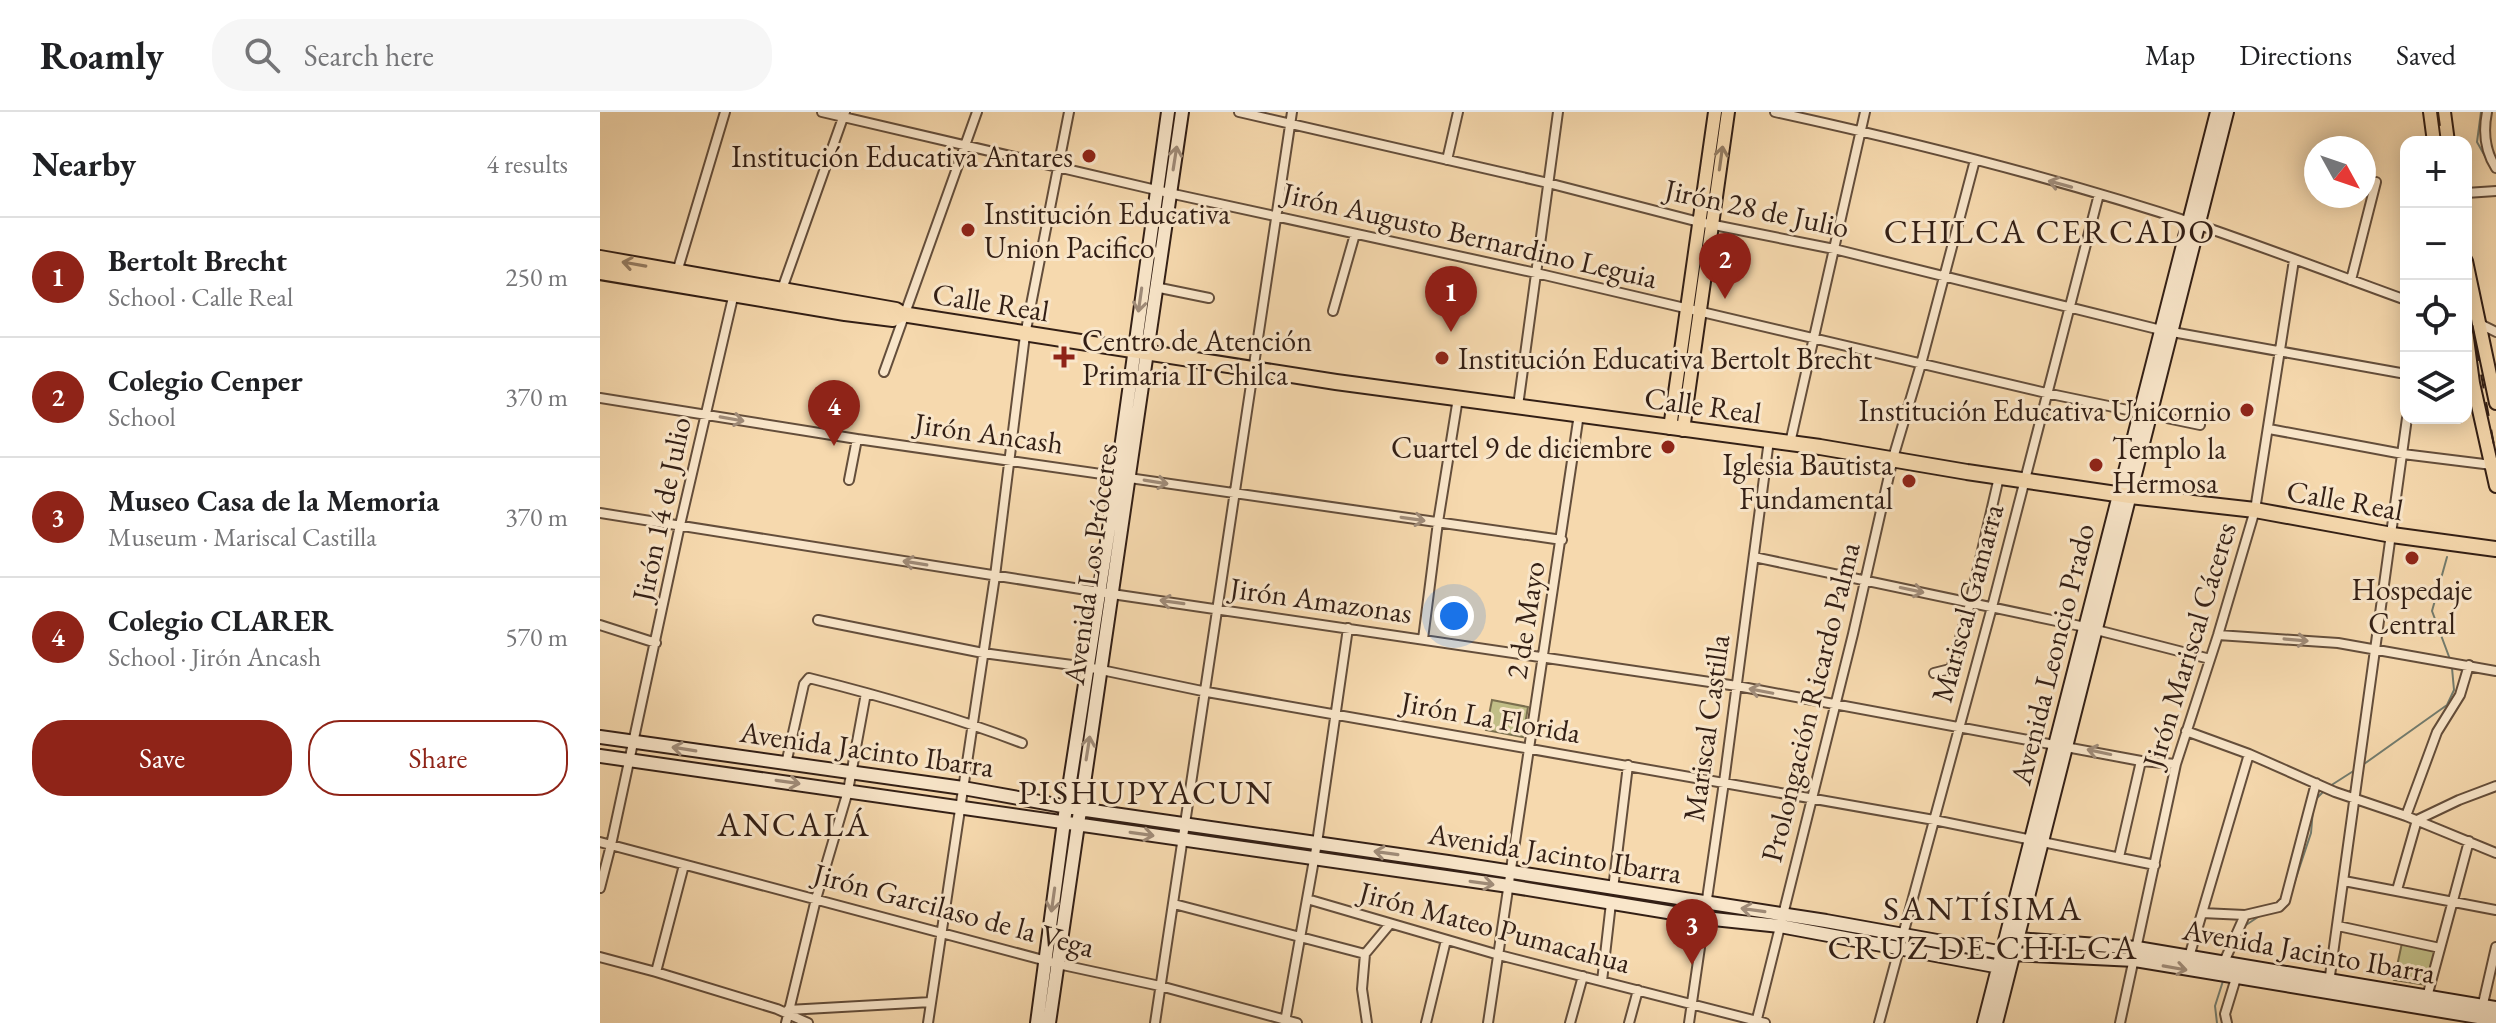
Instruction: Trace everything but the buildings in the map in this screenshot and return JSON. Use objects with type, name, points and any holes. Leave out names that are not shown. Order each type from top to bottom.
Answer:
[{"type":"highway","name":"Calle Real","points":[[600,258],[676,278]]},
{"type":"highway","name":"Calle Real","points":[[600,272],[676,278],[781,295],[875,317],[893,319],[903,314],[1254,369],[1893,458],[2023,481],[2255,510],[2392,535],[2496,549]]},
{"type":"main road","points":[[1676,429],[1705,223],[1715,112]]},
{"type":"main road","points":[[1705,223],[1728,112]]},
{"type":"main road","points":[[2429,112],[2433,136]]},
{"type":"main road","points":[[2445,116],[2447,136]]},
{"type":"main road","points":[[2470,280],[2496,403]]},
{"type":"main road","points":[[2472,390],[2496,486]]},
{"type":"street","points":[[676,278],[725,112]]},
{"type":"street","name":"Jirón Augusto Bernardino Leguia","points":[[822,112],[1536,273],[2046,393],[2200,425]]},
{"type":"street","points":[[884,372],[977,112]]},
{"type":"street","points":[[928,1023],[995,576],[1025,335],[1069,112]]},
{"type":"street","name":"Avenida Los Próceres","points":[[1140,351],[1155,287],[1168,112]]},
{"type":"street","name":"Avenida Los Próceres","points":[[1037,1023],[1051,962],[1071,824],[1087,667],[1105,592],[1163,191],[1182,112]]},
{"type":"street","name":"Jirón 28 de Julio","points":[[1239,112],[1548,183],[1705,223],[1834,249],[2166,331],[2400,373]]},
{"type":"street","points":[[1155,1023],[1185,840],[1292,112]]},
{"type":"street","points":[[1447,160],[1458,112]]},
{"type":"street","points":[[1518,406],[1558,112]]},
{"type":"street","points":[[1775,112],[1861,131],[2099,194],[2194,224],[2400,298]]},
{"type":"street","points":[[1790,443],[1865,112]]},
{"type":"street","name":"Avenida Leoncio Prado","points":[[1996,1023],[2009,954],[2208,167],[2217,112]]},
{"type":"street","name":"Avenida Leoncio Prado","points":[[2208,167],[2227,112]]},
{"type":"street","points":[[2429,112],[2445,116]]},
{"type":"street","points":[[2487,112],[2484,133],[2496,168]]},
{"type":"street","points":[[781,295],[844,115]]},
{"type":"street","points":[[2484,133],[2496,139]]},
{"type":"street","name":"Prolongación Ricardo Palma","points":[[1759,1022],[1893,458],[1975,160]]},
{"type":"street","points":[[2472,193],[2496,191]]},
{"type":"street","name":"Mariscal Gamarra","points":[[1879,1023],[1992,607],[2099,194]]},
{"type":"street","points":[[2351,280],[2369,208]]},
{"type":"street","points":[[1333,311],[1355,234]]},
{"type":"street","name":"Jirón Mariscal Cáceres","points":[[2120,1023],[2176,764],[2255,510],[2294,260]]},
{"type":"street","name":"Jirón 14 de Julio","points":[[600,888],[735,287]]},
{"type":"street","points":[[1155,287],[1209,298]]},
{"type":"street","points":[[2472,320],[2496,332]]},
{"type":"street","name":"Jirón Ancash","points":[[600,398],[857,439],[1562,540]]},
{"type":"street","points":[[1423,639],[1458,398]]},
{"type":"street","name":"2 de Mayo","points":[[1488,1023],[1579,414]]},
{"type":"street","points":[[2329,986],[2406,424]]},
{"type":"street","points":[[2269,429],[2403,454],[2492,465]]},
{"type":"street","points":[[849,480],[857,439]]},
{"type":"street","name":"Mariscal Castilla","points":[[1689,1023],[1769,440]]},
{"type":"street","points":[[1934,673],[1952,666],[1999,477]]},
{"type":"street","name":"Jirón Amazonas","points":[[600,513],[995,576],[1737,686],[2141,761],[2176,764]]},
{"type":"street","points":[[1754,557],[2090,628],[2210,659]]},
{"type":"street","name":"Avenida Los Próceres","points":[[1072,808],[1100,670],[1105,592]]},
{"type":"street","name":"Jirón La Florida","points":[[818,620],[983,653],[1087,667],[1207,692],[1934,820],[2155,865]]},
{"type":"street","points":[[600,625],[656,643]]},
{"type":"street","points":[[1285,1021],[1317,843],[1348,628]]},
{"type":"street","points":[[2218,635],[2338,643],[2496,671]]},
{"type":"street","points":[[2406,816],[2437,732],[2460,695],[2469,665]]},
{"type":"street","points":[[786,764],[804,684],[809,678],[972,724],[1022,743]]},
{"type":"street","points":[[787,1016],[816,899],[848,791],[866,693]]},
{"type":"street","points":[[2186,731],[2496,853]]},
{"type":"street","name":"Avenida Jacinto Ibarra","points":[[600,737],[963,788],[1072,808],[1448,862],[1611,903],[1704,918],[1781,920]]},
{"type":"street","points":[[2189,957],[2249,754]]},
{"type":"street","name":"Avenida Jacinto Ibarra","points":[[600,756],[1445,877],[1613,889],[1706,903],[1901,941],[2009,954],[2189,957],[2226,962],[2237,974]]},
{"type":"street","points":[[2119,857],[2141,761]]},
{"type":"street","points":[[1613,889],[1628,765]]},
{"type":"street","points":[[2202,913],[2245,915],[2279,907],[2285,901],[2317,784]]},
{"type":"street","points":[[2397,890],[2417,820],[2496,786]]},
{"type":"street","name":"Avenida Leoncio Prado","points":[[2009,954],[2018,939],[2038,840]]},
{"type":"street","points":[[2418,1023],[2429,1005],[2440,948],[2469,841]]},
{"type":"street","name":"Jirón Garcilaso de la Vega","points":[[600,842],[1051,962],[1160,986],[1297,1023]]},
{"type":"street","points":[[1445,877],[1448,862]]},
{"type":"street","points":[[656,972],[684,865]]},
{"type":"street","points":[[2344,881],[2496,910]]},
{"type":"street","name":"Jirón Mateo Pumacahua","points":[[1307,899],[1499,955],[1759,1022]]},
{"type":"street","points":[[1602,981],[1611,903]]},
{"type":"street","points":[[1174,904],[1365,954]]},
{"type":"street","points":[[2226,962],[2245,915]]},
{"type":"street","points":[[1367,1023],[1362,989],[1365,954],[1390,924]]},
{"type":"street","points":[[2338,926],[2440,948]]},
{"type":"street","name":"Avenida Jacinto Ibarra","points":[[2018,939],[2136,954],[2220,976],[2237,974],[2329,986],[2429,1005],[2486,1010],[2496,1020]]},
{"type":"street","points":[[1426,1023],[1446,940]]},
{"type":"street","name":"Avenida Jacinto Ibarra","points":[[1901,941],[2000,967]]},
{"type":"street","points":[[2486,1010],[2496,947]]},
{"type":"street","points":[[1984,1023],[2000,967],[2009,954]]},
{"type":"street","points":[[600,957],[777,1009],[808,1023]]},
{"type":"street","name":"Avenida Los Próceres","points":[[1049,1023],[1051,962]]},
{"type":"street","points":[[2227,1023],[2225,1014],[2237,974]]},
{"type":"street","points":[[1570,1023],[1583,976]]},
{"type":"street","points":[[1629,1023],[1638,990]]},
{"type":"street","points":[[787,1016],[931,1002]]},
{"type":"shaded area","points":[[1492,700],[1528,707],[1523,737],[1486,730]]},
{"type":"shaded area","points":[[2402,943],[2435,951],[2427,985],[2394,980]]},
{"type":"waterway","points":[[2481,112],[2477,142],[2490,165]]},
{"type":"waterway","points":[[2447,557],[2432,611],[2451,662]]},
{"type":"waterway","points":[[2364,764],[2447,705],[2454,690],[2452,668]]},
{"type":"waterway","points":[[2330,786],[2355,770]]},
{"type":"waterway","points":[[2316,799],[2325,790]]},
{"type":"waterway","points":[[2289,899],[2311,833],[2313,809]]},
{"type":"waterway","points":[[2243,927],[2261,915]]},
{"type":"waterway","points":[[2217,1023],[2215,1006],[2223,981]]},
{"type":"railway","points":[[2438,112],[2441,136]]},
{"type":"railway","points":[[2472,325],[2496,456]]},
{"type":"place","name":"Institución Educativa Antares","points":[[1089,156]]},
{"type":"place","name":"Institución Educativa Union Pacifico","points":[[968,230]]},
{"type":"place","name":"Colegio Cenper","points":[[1725,299]]},
{"type":"place","name":"Bertolt Brecht","points":[[1451,332]]},
{"type":"place","name":"Centro de Atención Primaria II Chilca","points":[[1064,357]]},
{"type":"place","name":"Institución Educativa Bertolt Brecht","points":[[1442,358]]},
{"type":"place","name":"Institución Educativa Unicornio","points":[[2247,410]]},
{"type":"place","name":"Colegio CLARER","points":[[834,446]]},
{"type":"place","name":"Cuartel 9 de diciembre","points":[[1668,447]]},
{"type":"place","name":"Templo la Hermosa","points":[[2096,465]]},
{"type":"place","name":"Iglesia Bautista Fundamental","points":[[1909,481]]},
{"type":"place","name":"Hospedaje Central","points":[[2412,558]]},
{"type":"place","name":"Museo Casa de la Memoria","points":[[1692,965]]},
{"type":"district","name":"CHILCA CERCADO","points":[[2050,231]]},
{"type":"district","name":"PISHUPYACUN","points":[[1146,792]]},
{"type":"district","name":"ANCALÁ","points":[[794,824]]},
{"type":"district","name":"SANTÍSIMA CRUZ DE CHILCA","points":[[1983,928]]}]
